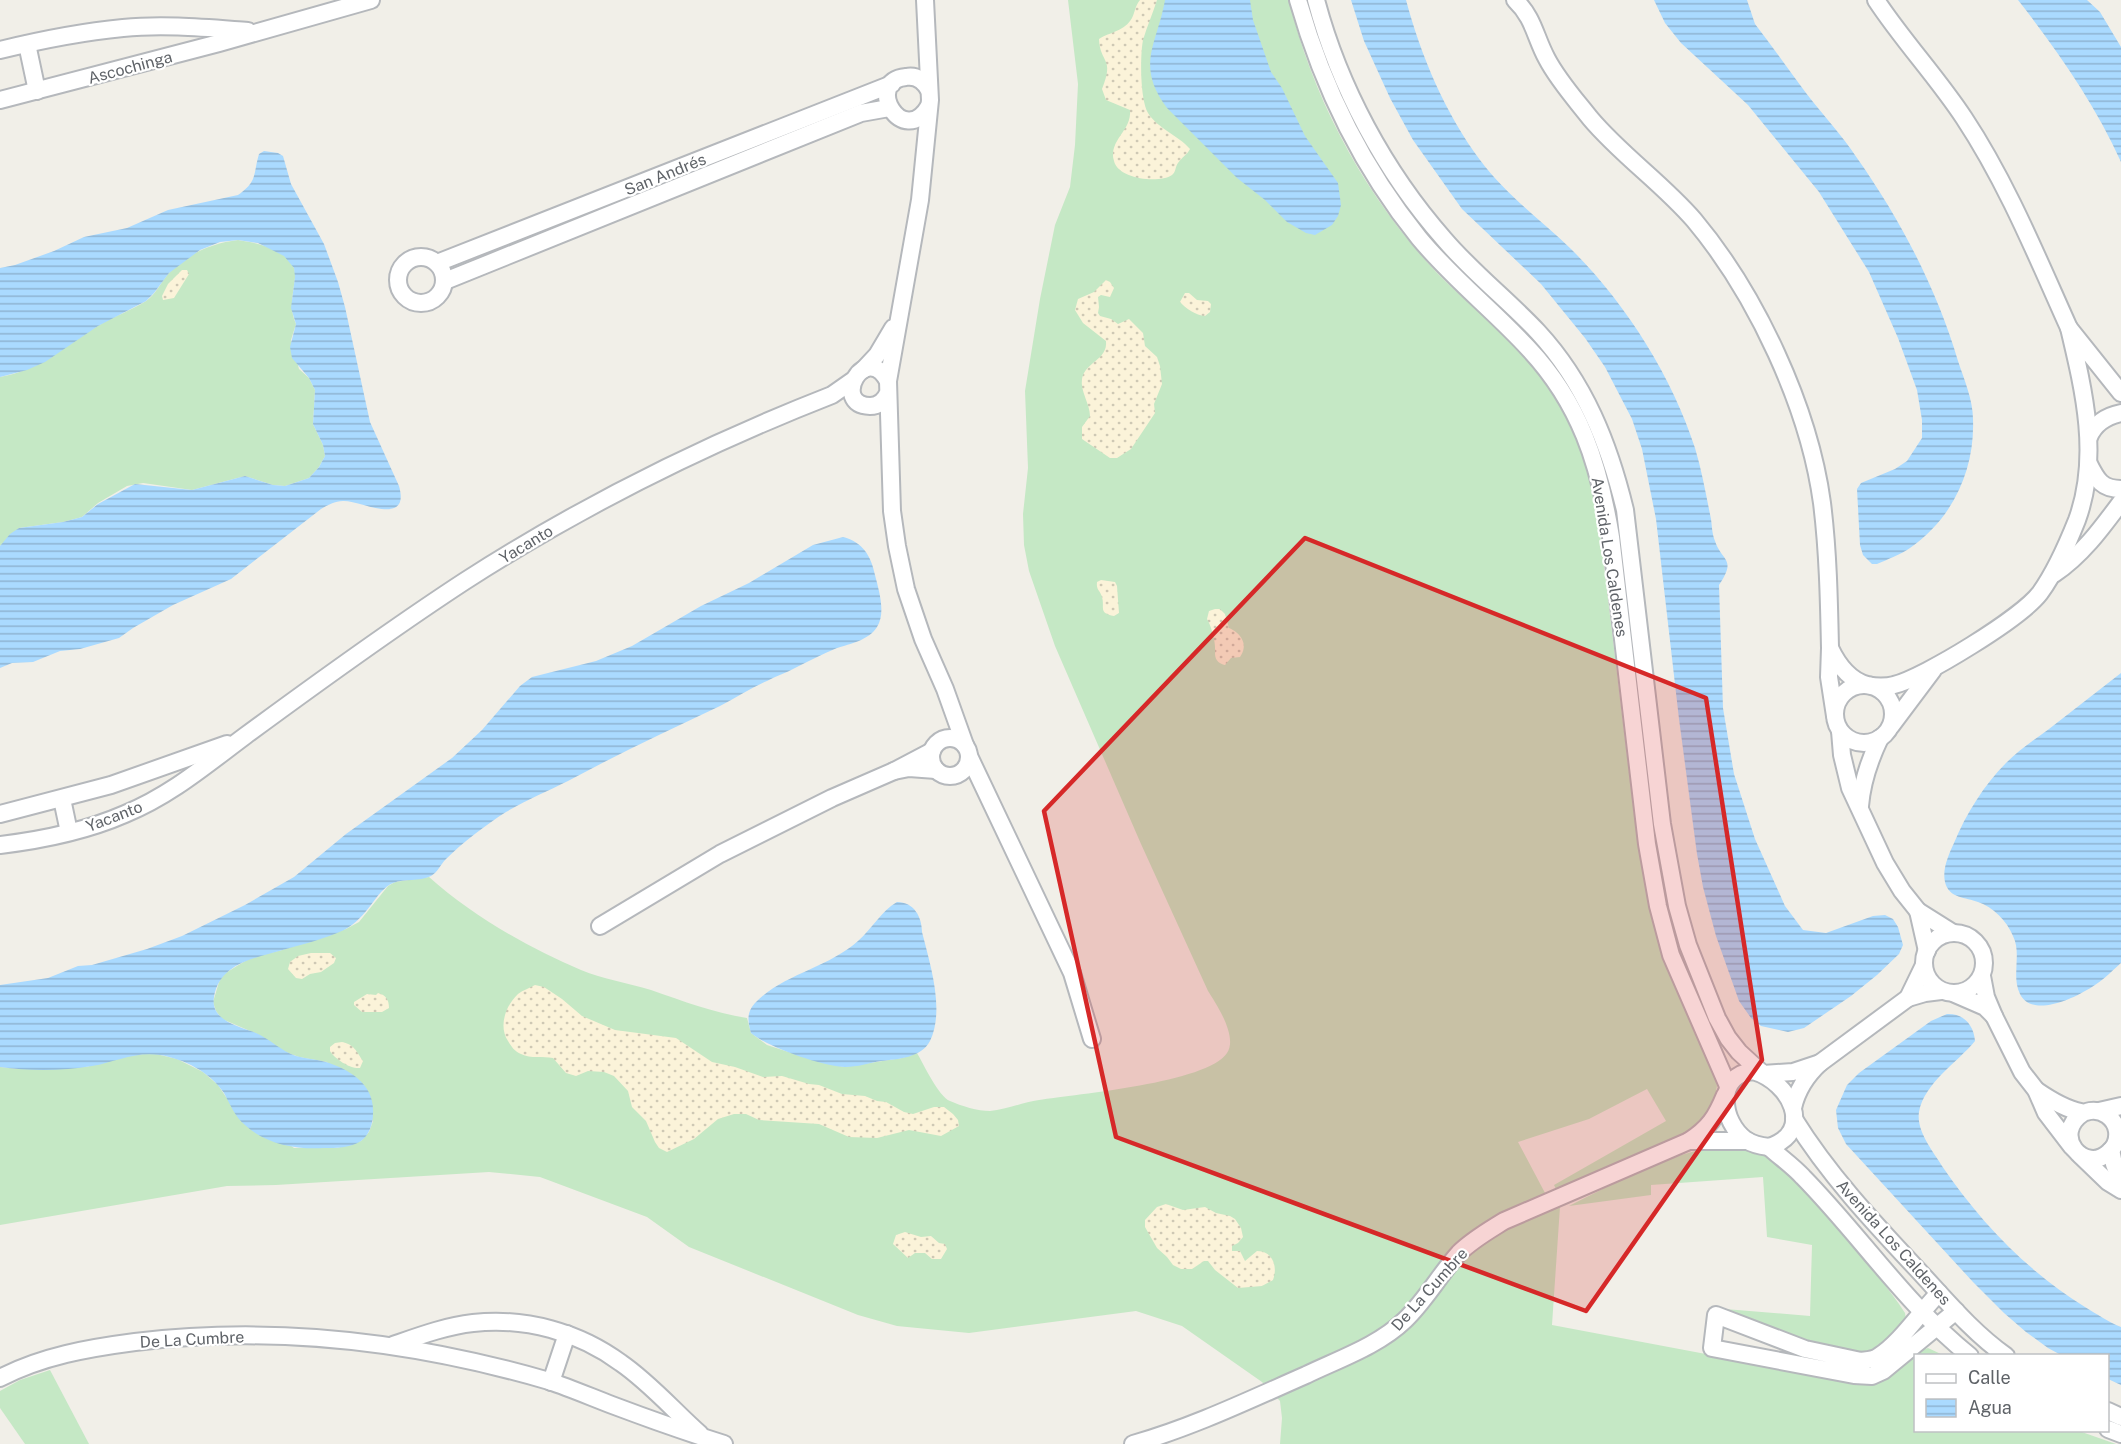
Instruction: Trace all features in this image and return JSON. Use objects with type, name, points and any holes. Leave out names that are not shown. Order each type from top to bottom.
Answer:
[{"type":"street","name":"Ascochinga","points":[[0,100],[261,32],[372,0]]},
{"type":"street","points":[[925,0],[929,98],[920,200],[898,316],[888,387],[892,511],[897,546],[906,589],[923,639],[945,689],[967,751],[1072,973],[1092,1039]]},
{"type":"street","name":"Avenida Los Caldenes","points":[[1298,0],[1310,42],[1337,107],[1361,154],[1396,209],[1452,275],[1528,348],[1548,371],[1569,400],[1592,450],[1605,499],[1611,537],[1647,844],[1658,906],[1671,955],[1727,1090]]},
{"type":"street","name":"Avenida Los Caldenes","points":[[1316,0],[1328,38],[1363,119],[1409,196],[1467,264],[1539,333],[1575,380],[1595,416],[1616,472],[1625,510],[1662,824],[1677,906],[1688,945],[1717,1018],[1728,1038],[1763,1074]]},
{"type":"street","points":[[1830,648],[1836,662],[1847,674],[1857,682],[1870,686],[1885,694],[1890,701],[1893,710],[1885,733],[1872,742],[1854,742],[1837,723],[1836,707],[1845,692],[1853,687],[1870,686],[1893,686],[1913,678],[2007,621],[2038,595],[2051,576],[2078,518],[2089,464],[2089,437],[2085,405],[2069,328],[2030,240],[1964,118],[1876,0]]},
{"type":"street","points":[[1524,4],[1547,60],[1564,85],[1595,123],[1693,219],[1736,279],[1769,340],[1801,413],[1821,501],[1829,591],[1828,677],[1850,788],[1885,863],[1902,891],[1918,911],[1953,933]]},
{"type":"street","name":"Ascochinga","points":[[0,50],[76,33],[125,27],[168,26],[261,32]]},
{"type":"street","points":[[27,44],[37,91]]},
{"type":"street","points":[[925,147],[907,120],[893,114],[889,108],[887,95],[900,80],[920,66],[928,52]]},
{"type":"street","points":[[900,80],[921,80],[929,98],[920,117],[907,120]]},
{"type":"street","name":"San Andrés","points":[[445,281],[900,80]]},
{"type":"street","name":"San Andrés","points":[[438,263],[861,113],[889,108]]},
{"type":"street","points":[[423,257],[438,263],[442,268],[445,281],[439,295],[426,303],[410,300],[400,289],[399,273],[408,261],[423,257]]},
{"type":"street","name":"Yacanto","points":[[0,845],[69,832],[125,815],[171,792],[387,635],[464,582],[545,531],[685,458],[832,395],[858,375],[877,355],[898,316]]},
{"type":"street","points":[[2069,328],[2121,393]]},
{"type":"street","points":[[888,387],[880,371],[875,369],[858,375],[852,391],[882,421],[891,442]]},
{"type":"street","points":[[832,395],[863,403],[881,402],[888,387]]},
{"type":"street","points":[[2089,437],[2093,428],[2103,419],[2121,413]]},
{"type":"street","points":[[2089,464],[2100,484],[2108,488],[2121,489]]},
{"type":"street","points":[[2051,576],[2072,562],[2094,538],[2121,502]]},
{"type":"street","points":[[1860,806],[1862,783],[1869,760],[1885,733],[1937,665]]},
{"type":"street","points":[[945,689],[947,717],[944,731],[934,747],[931,761],[943,773],[973,788],[996,810]]},
{"type":"street","name":"Yacanto","points":[[0,814],[62,799],[156,770],[244,737]]},
{"type":"street","points":[[600,926],[720,854],[832,798],[894,771],[934,747],[941,740],[954,738],[967,751],[968,763],[961,773],[909,768],[894,771]]},
{"type":"street","points":[[62,799],[69,832]]},
{"type":"street","points":[[1918,911],[1929,980],[1948,992],[1985,1007],[1994,1016]]},
{"type":"street","points":[[1908,998],[1925,958],[1937,938],[1953,933],[1963,934],[1980,946],[1984,956],[1982,976],[1986,997],[2022,1071],[2036,1090],[2046,1113],[2077,1151],[2108,1182],[2121,1190]]},
{"type":"street","points":[[1689,1141],[1748,1141],[1769,1147],[1785,1139],[1791,1131],[1793,1114],[1804,1082],[1820,1064],[1908,998],[1924,993],[1971,988],[1982,976]]},
{"type":"street","points":[[1763,1074],[1793,1072],[1820,1064]]},
{"type":"street","points":[[1689,1141],[1703,1132],[1715,1118],[1727,1090],[1735,1077],[1743,1072],[1754,1071],[1763,1074],[1782,1087],[1793,1114]]},
{"type":"street","points":[[1727,1090],[1726,1104],[1734,1125],[1748,1141]]},
{"type":"street","points":[[2036,1090],[2062,1105],[2111,1119],[2117,1131],[2114,1164],[2121,1182]]},
{"type":"street","points":[[2116,1140],[2106,1155],[2093,1159],[2077,1151],[2069,1132],[2076,1117],[2121,1106]]},
{"type":"street","name":"Avenida Los Caldenes","points":[[1793,1114],[1823,1162],[1968,1325],[2004,1354]]},
{"type":"street","name":"De La Cumbre","points":[[1133,1444],[1160,1437],[1216,1415],[1362,1349],[1388,1334],[1405,1320],[1461,1251],[1504,1221],[1689,1141]]},
{"type":"street","name":"Avenida Los Caldenes","points":[[1769,1147],[1802,1176],[1922,1310],[1968,1354]]},
{"type":"street","points":[[1939,1293],[1891,1346],[1878,1357],[1870,1360],[1861,1361],[1805,1349],[1716,1315],[1712,1348],[1854,1375],[1872,1376],[1883,1371],[1956,1311]]},
{"type":"street","name":"De La Cumbre","points":[[389,1346],[448,1327],[491,1321],[523,1323],[567,1334],[600,1348],[622,1363],[705,1438]]},
{"type":"street","points":[[551,1382],[567,1334]]},
{"type":"street","name":"De La Cumbre","points":[[0,1378],[63,1355],[98,1347],[159,1339],[284,1336],[341,1340],[436,1353],[551,1382],[724,1444]]},
{"type":"street","points":[[1763,1358],[1769,1336]]},
{"type":"highlighted area","points":[[1305,538],[1706,698],[1762,1060],[1586,1311],[1116,1137],[1044,811]]},
{"type":"green space","points":[[1068,0],[1289,0],[1311,71],[1342,140],[1361,173],[1404,235],[1428,263],[1519,351],[1536,371],[1563,412],[1583,457],[1597,508],[1638,847],[1662,953],[1717,1086],[1715,1097],[1705,1119],[1685,1135],[1557,1191],[1554,1185],[1666,1121],[1647,1089],[1589,1119],[1518,1142],[1553,1208],[1560,1207],[1552,1325],[1870,1385],[1886,1378],[1914,1355],[1914,1432],[2082,1432],[2116,1444],[1280,1444],[1282,1418],[1280,1401],[1262,1382],[1182,1326],[1136,1311],[969,1333],[897,1326],[858,1315],[689,1247],[647,1217],[540,1177],[489,1172],[227,1186],[0,1225],[0,1067],[19,1069],[86,1067],[130,1055],[156,1054],[177,1059],[203,1072],[218,1085],[226,1097],[294,1148],[337,1148],[361,1141],[369,1132],[373,1121],[327,1062],[299,1057],[283,1051],[257,1034],[222,1019],[213,1002],[224,974],[250,958],[346,929],[359,922],[388,886],[395,882],[429,877],[501,930],[541,952],[598,976],[651,990],[711,1010],[747,1018],[751,1033],[767,1045],[844,1067],[902,1058],[917,1053],[946,1098],[959,1105],[975,1109],[996,1110],[1033,1101],[1140,1086],[1195,1072],[1215,1063],[1227,1053],[1230,1039],[1225,1021],[1208,991],[1141,844],[1055,646],[1029,571],[1024,545],[1023,514],[1028,468],[1025,391],[1055,225],[1070,187],[1078,84]]},
{"type":"green space","points":[[238,240],[256,243],[275,250],[290,261],[294,269],[292,307],[296,324],[291,340],[299,369],[309,378],[315,390],[313,424],[323,445],[325,456],[319,467],[309,478],[285,486],[273,485],[245,476],[192,490],[143,483],[127,486],[98,503],[82,517],[19,528],[0,546],[0,377],[40,363],[101,324],[146,301],[169,273],[184,260],[210,246]]},
{"type":"green space","points":[[1711,1147],[1745,1149],[1764,1156],[1795,1179],[1826,1211],[1905,1313],[1906,1320],[1881,1348],[1868,1353],[1828,1348],[1780,1332],[1725,1309],[1810,1316],[1812,1245],[1767,1237],[1763,1177],[1651,1185],[1651,1195],[1569,1206],[1655,1165]]},
{"type":"green space","points":[[1928,1348],[1941,1354],[1916,1354]]},
{"type":"green space","points":[[50,1370],[89,1444],[25,1444],[0,1408],[0,1391],[20,1380]]},
{"type":"sand","points":[[1140,0],[1157,0],[1142,47],[1141,77],[1145,106],[1152,119],[1190,149],[1178,163],[1172,175],[1158,179],[1131,176],[1117,167],[1114,161],[1114,147],[1128,124],[1130,110],[1106,100],[1102,89],[1107,66],[1099,39],[1125,26],[1132,18]]},
{"type":"sand","points":[[182,270],[187,270],[189,274],[174,298],[163,300],[162,296],[168,284]]},
{"type":"sand","points":[[1106,280],[1114,288],[1110,297],[1101,295],[1098,297],[1098,313],[1118,324],[1129,319],[1143,333],[1145,346],[1157,357],[1162,384],[1154,404],[1155,413],[1131,449],[1117,458],[1110,458],[1082,439],[1082,427],[1090,416],[1082,388],[1082,379],[1087,369],[1104,353],[1106,341],[1083,323],[1075,310],[1078,299],[1094,292]]},
{"type":"sand","points":[[1185,293],[1189,293],[1197,300],[1208,301],[1211,304],[1210,312],[1205,316],[1185,307],[1180,302]]},
{"type":"sand","points":[[1101,580],[1115,582],[1117,586],[1119,613],[1114,616],[1103,610],[1102,597],[1097,585],[1097,582]]},
{"type":"sand","points":[[1220,609],[1225,614],[1229,628],[1240,636],[1244,644],[1240,657],[1231,658],[1225,665],[1216,658],[1214,637],[1207,619],[1209,611]]},
{"type":"sand","points":[[330,953],[336,958],[334,963],[321,972],[310,974],[302,979],[296,978],[288,969],[290,962],[298,956]]},
{"type":"sand","points":[[535,985],[544,987],[582,1016],[615,1030],[676,1038],[712,1062],[763,1077],[782,1076],[819,1085],[842,1094],[865,1096],[886,1102],[904,1112],[913,1114],[934,1107],[944,1107],[958,1120],[959,1126],[941,1136],[909,1130],[877,1138],[849,1137],[819,1124],[759,1120],[746,1114],[734,1114],[718,1119],[694,1139],[667,1152],[659,1148],[646,1121],[632,1107],[628,1091],[614,1076],[604,1072],[588,1071],[576,1076],[566,1073],[553,1058],[525,1056],[512,1047],[504,1029],[507,1010],[518,994]]},
{"type":"sand","points":[[378,993],[386,998],[388,1003],[389,1008],[382,1012],[362,1012],[354,1005],[354,1002],[367,994],[376,995]]},
{"type":"sand","points":[[342,1042],[357,1051],[363,1061],[360,1068],[343,1063],[330,1051],[330,1047],[335,1043]]},
{"type":"sand","points":[[1166,1204],[1183,1210],[1205,1207],[1235,1219],[1241,1228],[1243,1237],[1232,1246],[1232,1251],[1240,1251],[1245,1261],[1257,1251],[1267,1254],[1274,1265],[1273,1280],[1262,1286],[1238,1288],[1215,1270],[1208,1261],[1192,1269],[1181,1269],[1173,1265],[1157,1248],[1145,1227],[1145,1220],[1157,1207]]},
{"type":"sand","points":[[905,1232],[921,1237],[931,1236],[939,1243],[945,1244],[947,1249],[941,1259],[932,1259],[925,1253],[915,1253],[908,1258],[893,1244],[896,1235]]},
{"type":"water","points":[[1165,0],[1250,0],[1253,20],[1271,72],[1282,88],[1305,136],[1338,183],[1341,205],[1332,225],[1315,235],[1306,233],[1287,222],[1265,200],[1237,178],[1167,108],[1157,93],[1150,67]]},
{"type":"water","points":[[1351,0],[1406,0],[1427,63],[1445,103],[1467,142],[1490,173],[1571,249],[1610,292],[1660,367],[1685,421],[1695,448],[1706,492],[1714,538],[1727,565],[1727,570],[1719,585],[1723,708],[1734,774],[1755,839],[1785,906],[1803,930],[1826,933],[1873,916],[1885,915],[1893,919],[1898,927],[1903,945],[1899,954],[1877,975],[1804,1028],[1788,1032],[1761,1026],[1751,1018],[1739,1001],[1716,936],[1697,854],[1656,519],[1642,449],[1632,419],[1605,367],[1585,338],[1541,284],[1462,209],[1413,140],[1390,98],[1364,41]]},
{"type":"water","points":[[1654,0],[1747,0],[1755,24],[1873,181],[1916,255],[1939,307],[1972,404],[1973,438],[1970,456],[1958,491],[1938,522],[1910,548],[1877,564],[1872,564],[1863,555],[1860,545],[1857,489],[1861,483],[1895,469],[1907,461],[1922,438],[1922,420],[1917,390],[1898,338],[1869,272],[1819,192],[1748,105],[1681,43],[1665,23]]},
{"type":"water","points":[[2018,0],[2087,0],[2100,12],[2121,47],[2121,162],[2111,140],[2074,78]]},
{"type":"water","points":[[264,151],[283,156],[291,184],[324,244],[345,307],[370,422],[399,486],[401,499],[398,506],[382,509],[340,501],[332,504],[321,509],[231,579],[173,605],[119,638],[80,649],[60,651],[33,662],[12,663],[0,668],[0,546],[10,534],[19,528],[82,517],[98,504],[135,484],[192,490],[245,476],[273,485],[285,486],[309,478],[325,456],[323,445],[313,424],[315,390],[309,378],[292,358],[290,347],[296,324],[291,308],[294,268],[284,256],[258,243],[238,240],[220,242],[200,250],[169,273],[146,301],[98,326],[45,362],[27,370],[0,377],[0,268],[54,251],[84,237],[127,228],[168,210],[238,195],[252,181],[259,154]]},
{"type":"water","points":[[843,537],[861,546],[873,568],[880,595],[881,615],[877,627],[869,635],[761,684],[514,808],[467,840],[431,876],[393,883],[387,887],[359,919],[344,930],[241,963],[224,976],[214,997],[216,1012],[221,1017],[261,1036],[291,1054],[326,1062],[344,1069],[366,1087],[373,1104],[373,1118],[368,1132],[361,1141],[343,1147],[314,1148],[292,1147],[262,1137],[241,1122],[224,1093],[204,1073],[187,1063],[160,1055],[142,1054],[69,1069],[34,1070],[0,1067],[0,985],[48,978],[78,966],[92,965],[147,949],[182,936],[245,905],[294,877],[346,834],[452,758],[482,730],[520,686],[532,677],[596,661],[632,646],[701,606],[749,583],[813,545]]},
{"type":"water","points":[[2121,673],[2121,963],[2100,982],[2078,995],[2061,1002],[2041,1006],[2033,1005],[2025,1001],[2017,987],[2016,943],[2007,925],[1989,907],[1950,892],[1944,877],[1946,862],[1970,811],[1998,772],[2021,749]]},
{"type":"water","points":[[897,902],[908,905],[919,916],[935,987],[934,1029],[926,1047],[908,1057],[845,1067],[824,1064],[796,1055],[769,1044],[751,1033],[750,1010],[766,993],[846,950]]},
{"type":"water","points":[[1947,1014],[1963,1018],[1970,1025],[1975,1041],[1934,1082],[1922,1101],[1919,1119],[1926,1140],[1972,1207],[2006,1244],[2064,1293],[2121,1327],[2121,1385],[2109,1379],[2109,1354],[2059,1354],[2026,1332],[2004,1313],[1846,1144],[1838,1128],[1836,1110],[1847,1085],[1859,1073],[1931,1021]]}]
